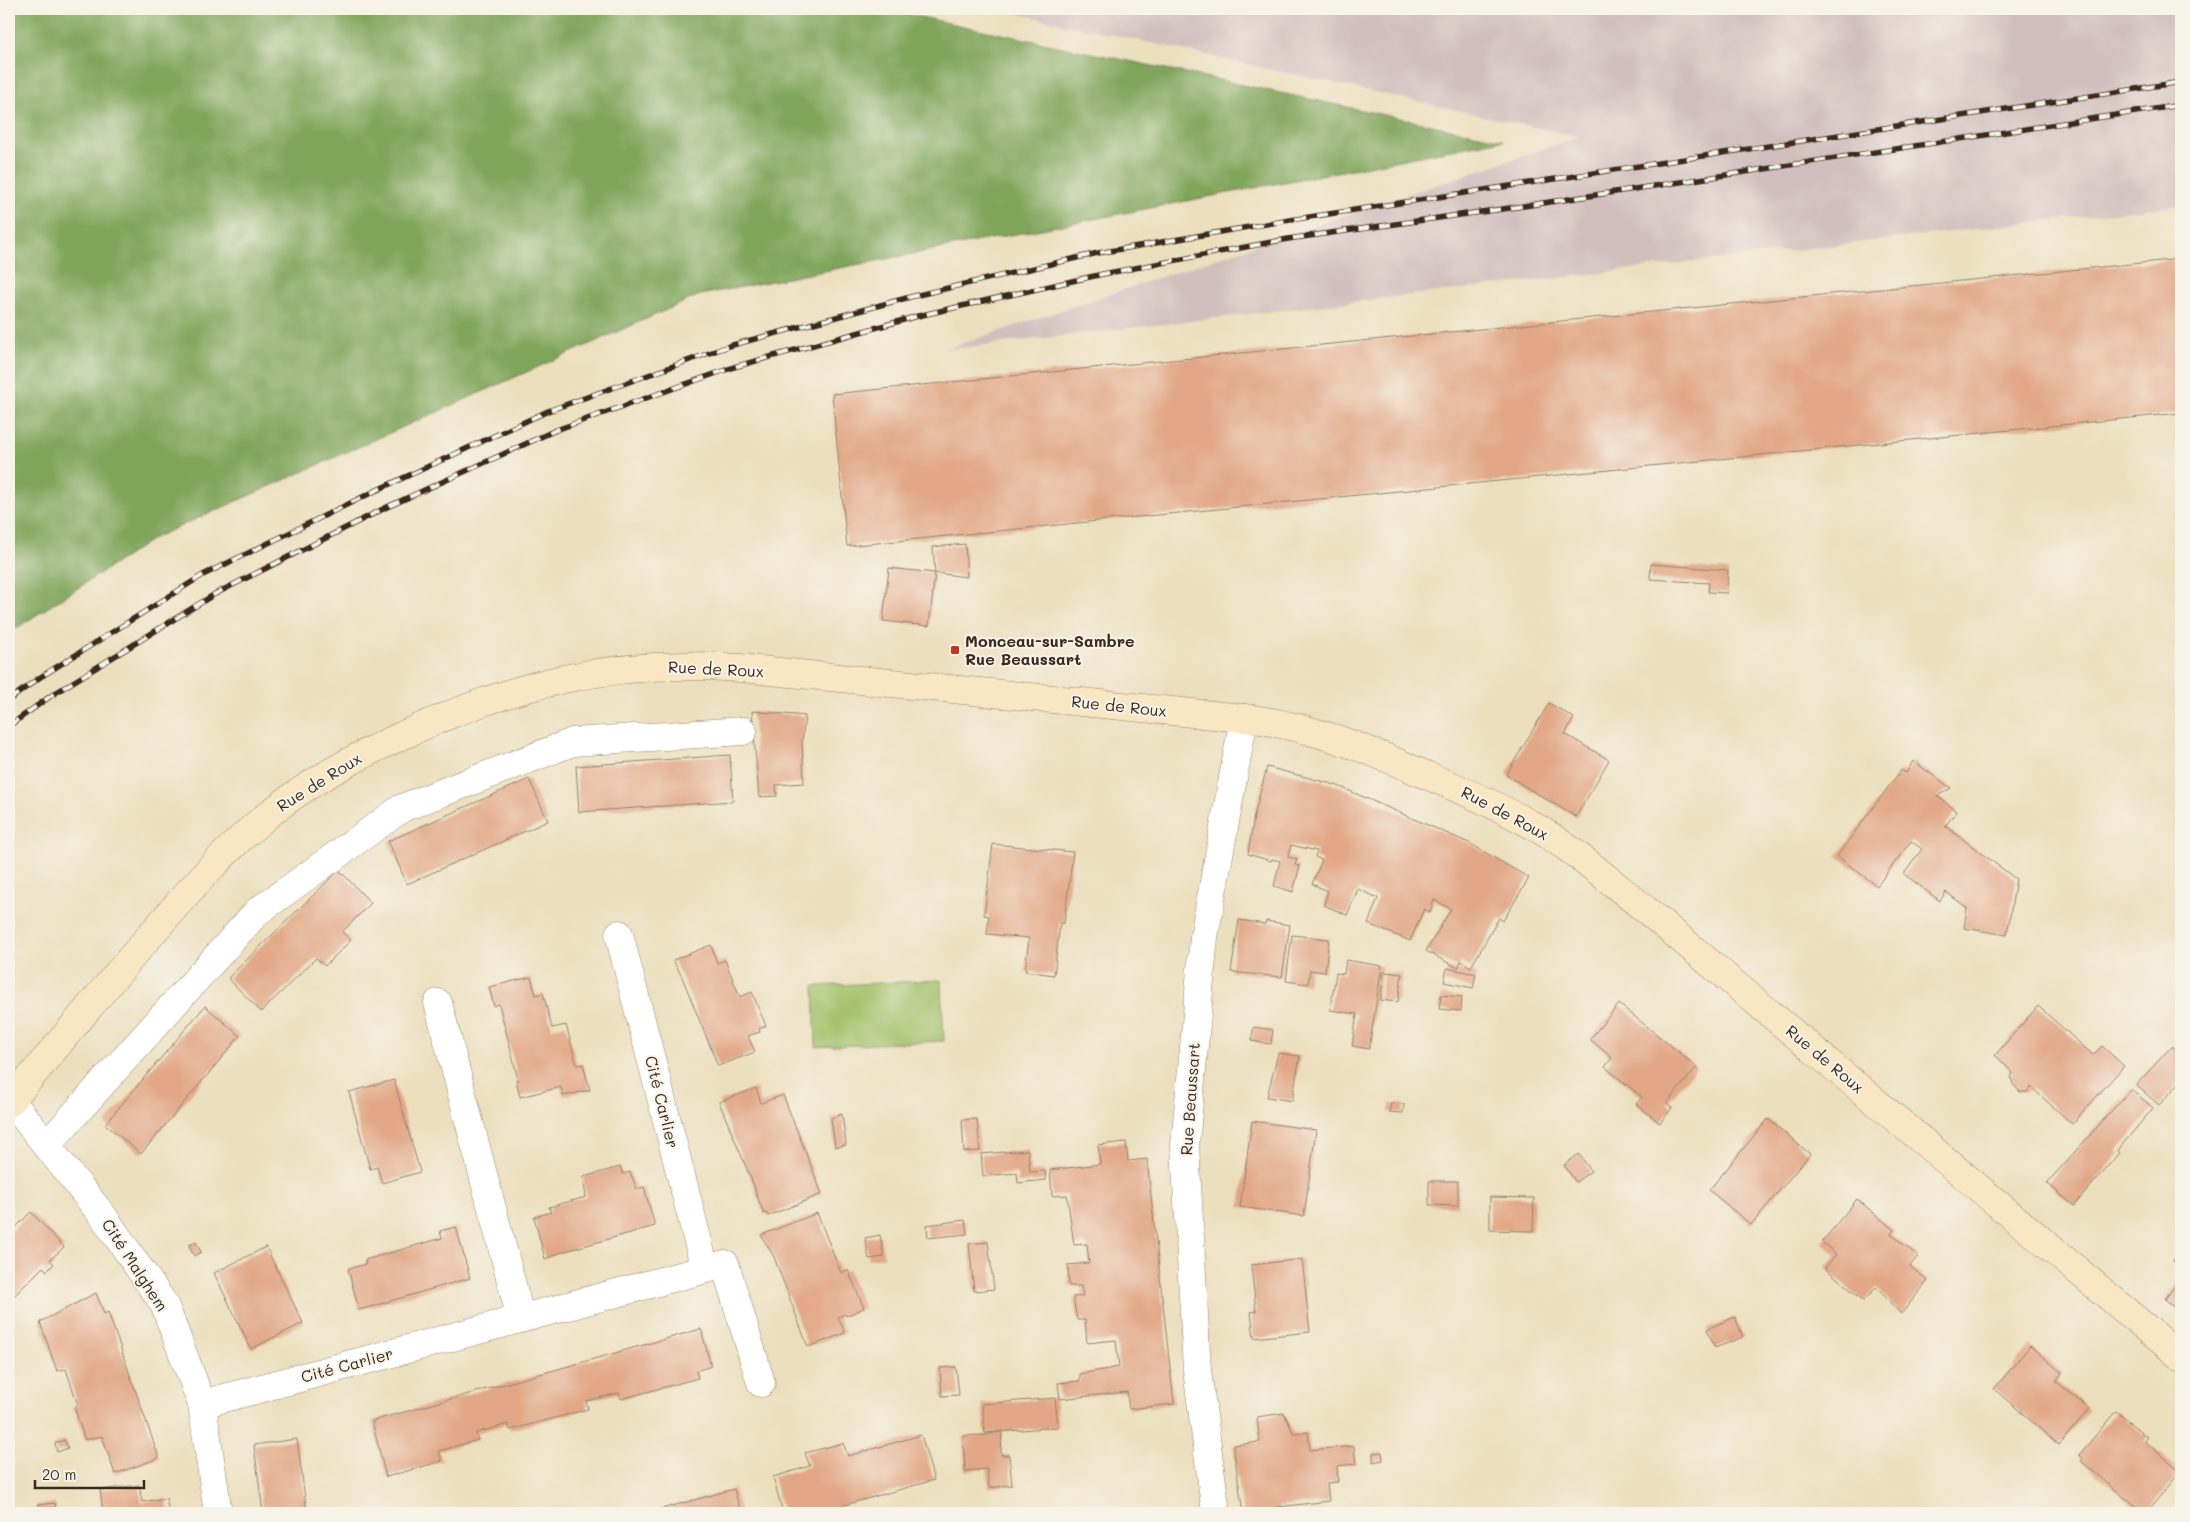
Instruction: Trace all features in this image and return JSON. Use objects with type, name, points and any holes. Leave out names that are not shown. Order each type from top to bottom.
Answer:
[{"type":"main road","name":"Rue de Roux","points":[[10,1102],[186,895],[229,849],[262,820],[302,790],[358,756],[433,721],[491,698],[532,686],[586,674],[675,665],[740,668],[1244,718],[1298,727],[1360,746],[1485,801],[1527,822],[1560,843],[1591,865],[1645,909],[2181,1357]]},
{"type":"street","name":"Rue Beaussart","points":[[1216,1513],[1198,1370],[1185,1145],[1204,937],[1244,718]]},
{"type":"street","points":[[46,1146],[257,912],[402,808],[573,742],[743,731]]},
{"type":"street","name":"Cité Carlier","points":[[619,934],[706,1269]]},
{"type":"street","points":[[438,1003],[521,1319]]},
{"type":"street","name":"Cité Malghem","points":[[10,1102],[103,1216],[164,1304],[202,1404],[218,1513]]},
{"type":"street","name":"Cité Carlier","points":[[202,1404],[725,1264],[761,1383]]},
{"type":"shaded area","points":[[996,9],[2181,9],[2181,205],[943,350],[1579,137]]},
{"type":"green space","points":[[9,9],[883,9],[1503,140],[700,295],[156,537],[9,633]]},
{"type":"green space","points":[[941,980],[944,1041],[816,1047],[814,986]]},
{"type":"building","points":[[2181,259],[2181,413],[847,546],[832,394]]},
{"type":"building","points":[[965,544],[967,577],[935,573],[933,547]]},
{"type":"building","points":[[1651,564],[1728,570],[1727,593],[1708,592],[1709,583],[1650,579]]},
{"type":"building","points":[[889,568],[935,573],[929,626],[883,621]]},
{"type":"building","points":[[1549,703],[1574,718],[1565,734],[1609,760],[1576,817],[1506,775]]},
{"type":"building","points":[[752,711],[805,716],[802,742],[804,783],[776,785],[777,796],[759,797]]},
{"type":"building","points":[[730,755],[733,801],[579,812],[576,766]]},
{"type":"building","points":[[1913,761],[1951,788],[1937,796],[1957,811],[1945,826],[2016,879],[2007,935],[1964,928],[1967,908],[1946,892],[1940,901],[1904,874],[1922,849],[1911,841],[1877,886],[1837,856],[1901,770],[1906,773]]},
{"type":"building","points":[[1267,767],[1336,785],[1469,843],[1529,878],[1503,921],[1499,918],[1471,967],[1461,961],[1458,968],[1426,951],[1451,909],[1434,900],[1430,912],[1424,909],[1410,941],[1368,924],[1378,898],[1358,889],[1347,915],[1324,905],[1328,891],[1312,884],[1322,860],[1315,857],[1317,851],[1291,845],[1288,857],[1297,859],[1295,865],[1300,866],[1293,892],[1274,886],[1280,861],[1272,859],[1271,861],[1248,854],[1254,816]]},
{"type":"building","points":[[529,779],[548,821],[407,884],[388,841]]},
{"type":"building","points":[[993,844],[1073,852],[1064,923],[1060,923],[1054,975],[1025,971],[1029,938],[987,934],[989,916],[984,915]]},
{"type":"building","points":[[339,870],[371,903],[342,932],[351,940],[325,966],[316,958],[261,1012],[228,978]]},
{"type":"building","points":[[1239,920],[1265,924],[1266,921],[1290,925],[1282,977],[1231,972]]},
{"type":"building","points":[[1292,935],[1329,939],[1325,972],[1310,970],[1308,984],[1286,981]]},
{"type":"building","points":[[711,945],[717,963],[725,960],[740,997],[752,992],[766,1026],[759,1029],[760,1032],[748,1036],[755,1052],[718,1066],[682,977],[673,960]]},
{"type":"building","points":[[1346,960],[1382,966],[1369,1049],[1352,1046],[1357,1014],[1330,1010],[1336,973],[1344,974]]},
{"type":"building","points":[[1447,968],[1476,974],[1473,988],[1444,982]]},
{"type":"building","points":[[1384,972],[1402,974],[1398,1002],[1380,1000]]},
{"type":"building","points":[[531,977],[536,995],[543,993],[552,1028],[566,1025],[577,1065],[583,1064],[590,1090],[563,1096],[561,1087],[520,1097],[516,1080],[518,1079],[499,1004],[494,1006],[489,987]]},
{"type":"building","points":[[1441,995],[1462,997],[1461,1011],[1439,1009]]},
{"type":"building","points":[[1619,1004],[1697,1067],[1667,1103],[1672,1108],[1660,1123],[1636,1104],[1642,1097],[1605,1067],[1612,1058],[1590,1039]]},
{"type":"building","points":[[205,1006],[240,1036],[141,1154],[105,1124]]},
{"type":"building","points":[[2038,1006],[2093,1055],[2102,1046],[2124,1066],[2072,1124],[2031,1087],[2027,1092],[2020,1092],[2013,1084],[2011,1077],[2013,1073],[1995,1055]]},
{"type":"building","points":[[1254,1027],[1273,1030],[1271,1044],[1251,1041]]},
{"type":"building","points":[[2172,1046],[2181,1054],[2181,1081],[2159,1105],[2136,1085]]},
{"type":"building","points":[[1278,1053],[1300,1056],[1292,1101],[1267,1097]]},
{"type":"building","points":[[394,1080],[420,1172],[382,1183],[377,1167],[370,1169],[349,1092]]},
{"type":"building","points":[[756,1088],[761,1103],[783,1095],[822,1194],[768,1216],[766,1213],[764,1214],[719,1102]]},
{"type":"building","points":[[2131,1089],[2153,1108],[2117,1151],[2119,1153],[2074,1206],[2047,1183]]},
{"type":"building","points":[[1391,1103],[1404,1104],[1403,1113],[1389,1112]]},
{"type":"building","points":[[842,1114],[846,1145],[835,1147],[831,1118]]},
{"type":"building","points":[[977,1119],[980,1151],[964,1152],[962,1120]]},
{"type":"building","points":[[1768,1119],[1810,1154],[1751,1225],[1709,1190]]},
{"type":"building","points":[[1252,1121],[1316,1130],[1304,1216],[1240,1207]]},
{"type":"building","points":[[1126,1142],[1128,1161],[1147,1159],[1174,1404],[1129,1409],[1127,1392],[1060,1399],[1058,1383],[1080,1381],[1080,1374],[1119,1367],[1116,1340],[1087,1343],[1085,1320],[1077,1320],[1073,1297],[1083,1296],[1081,1286],[1069,1286],[1068,1265],[1089,1263],[1087,1244],[1074,1245],[1067,1195],[1052,1196],[1050,1170],[1100,1164],[1098,1145]]},
{"type":"building","points":[[1028,1150],[1030,1172],[1045,1171],[1046,1180],[1018,1183],[1017,1173],[983,1176],[981,1154]]},
{"type":"building","points":[[1579,1154],[1591,1171],[1576,1182],[1564,1165]]},
{"type":"building","points":[[620,1167],[623,1174],[630,1172],[637,1189],[644,1187],[655,1226],[562,1252],[545,1259],[534,1217],[551,1212],[549,1207],[586,1197],[583,1177]]},
{"type":"building","points":[[1429,1181],[1458,1181],[1458,1206],[1429,1205]]},
{"type":"building","points":[[1490,1197],[1534,1198],[1533,1231],[1490,1230]]},
{"type":"building","points":[[1857,1199],[1894,1230],[1891,1234],[1918,1256],[1910,1266],[1928,1281],[1901,1314],[1876,1287],[1864,1301],[1825,1268],[1836,1254],[1822,1242]]},
{"type":"building","points":[[31,1212],[64,1247],[50,1260],[54,1264],[47,1271],[43,1267],[10,1300],[9,1234]]},
{"type":"building","points":[[817,1213],[841,1273],[848,1270],[864,1308],[846,1316],[845,1314],[838,1317],[845,1333],[808,1347],[774,1257],[761,1235]]},
{"type":"building","points":[[965,1220],[967,1234],[928,1238],[927,1225]]},
{"type":"building","points":[[456,1227],[470,1278],[359,1310],[348,1269],[366,1264],[365,1260],[442,1238],[440,1231]]},
{"type":"building","points":[[880,1235],[884,1257],[869,1259],[865,1238]]},
{"type":"building","points":[[196,1242],[201,1252],[194,1256],[189,1245]]},
{"type":"building","points":[[988,1242],[994,1289],[974,1291],[969,1244]]},
{"type":"building","points":[[266,1247],[303,1323],[251,1349],[214,1273]]},
{"type":"building","points":[[2181,1251],[2181,1267],[2173,1261]]},
{"type":"building","points":[[1302,1259],[1310,1332],[1254,1338],[1251,1312],[1256,1311],[1251,1265]]},
{"type":"building","points":[[2181,1278],[2181,1314],[2165,1299]]},
{"type":"building","points":[[96,1293],[104,1314],[108,1312],[159,1458],[115,1474],[102,1436],[85,1440],[74,1407],[78,1405],[66,1369],[57,1371],[40,1322]]},
{"type":"building","points":[[1735,1317],[1743,1337],[1715,1348],[1707,1329]]},
{"type":"building","points":[[701,1329],[711,1366],[696,1371],[698,1378],[621,1399],[619,1393],[586,1401],[588,1409],[510,1430],[508,1424],[476,1433],[478,1440],[439,1451],[442,1461],[386,1477],[372,1421]]},
{"type":"building","points":[[2030,1346],[2062,1373],[2056,1381],[2089,1409],[2059,1445],[1994,1389]]},
{"type":"building","points":[[956,1367],[959,1395],[942,1396],[940,1368]]},
{"type":"building","points":[[1055,1398],[1058,1427],[985,1433],[982,1404]]},
{"type":"building","points":[[2116,1411],[2147,1437],[2144,1441],[2181,1471],[2146,1513],[2143,1513],[2081,1461],[2083,1458],[2079,1455]]},
{"type":"building","points":[[1284,1413],[1294,1434],[1308,1432],[1310,1450],[1354,1446],[1356,1464],[1337,1466],[1338,1482],[1327,1483],[1329,1501],[1278,1507],[1279,1513],[1243,1513],[1233,1445],[1260,1442],[1257,1417]]},
{"type":"building","points":[[1002,1431],[1001,1455],[1009,1455],[1012,1485],[989,1488],[987,1469],[965,1471],[963,1436],[985,1435]]},
{"type":"building","points":[[921,1435],[934,1480],[816,1513],[783,1513],[773,1477],[810,1466],[805,1453],[843,1443],[848,1456]]},
{"type":"building","points":[[297,1439],[307,1513],[263,1513],[254,1445]]},
{"type":"building","points":[[65,1440],[68,1448],[57,1452],[55,1443]]},
{"type":"building","points":[[1382,1452],[1383,1460],[1373,1462],[1373,1453]]},
{"type":"building","points":[[139,1485],[142,1502],[166,1498],[169,1513],[103,1513],[100,1490]]},
{"type":"building","points":[[734,1489],[741,1513],[647,1513]]},
{"type":"building","points":[[55,1503],[56,1513],[38,1513],[37,1505]]},
{"type":"railway","points":[[9,700],[39,678],[203,575],[375,491],[548,411],[729,346],[914,296],[1098,253],[1290,220],[2181,82]]},
{"type":"railway","points":[[9,726],[52,695],[215,594],[385,508],[556,430],[734,367],[918,316],[1103,274],[1288,239],[1517,207],[2181,105]]},
{"type":"place","name":"Monceau-sur-Sambre Rue Beaussart","points":[[955,650]]}]
